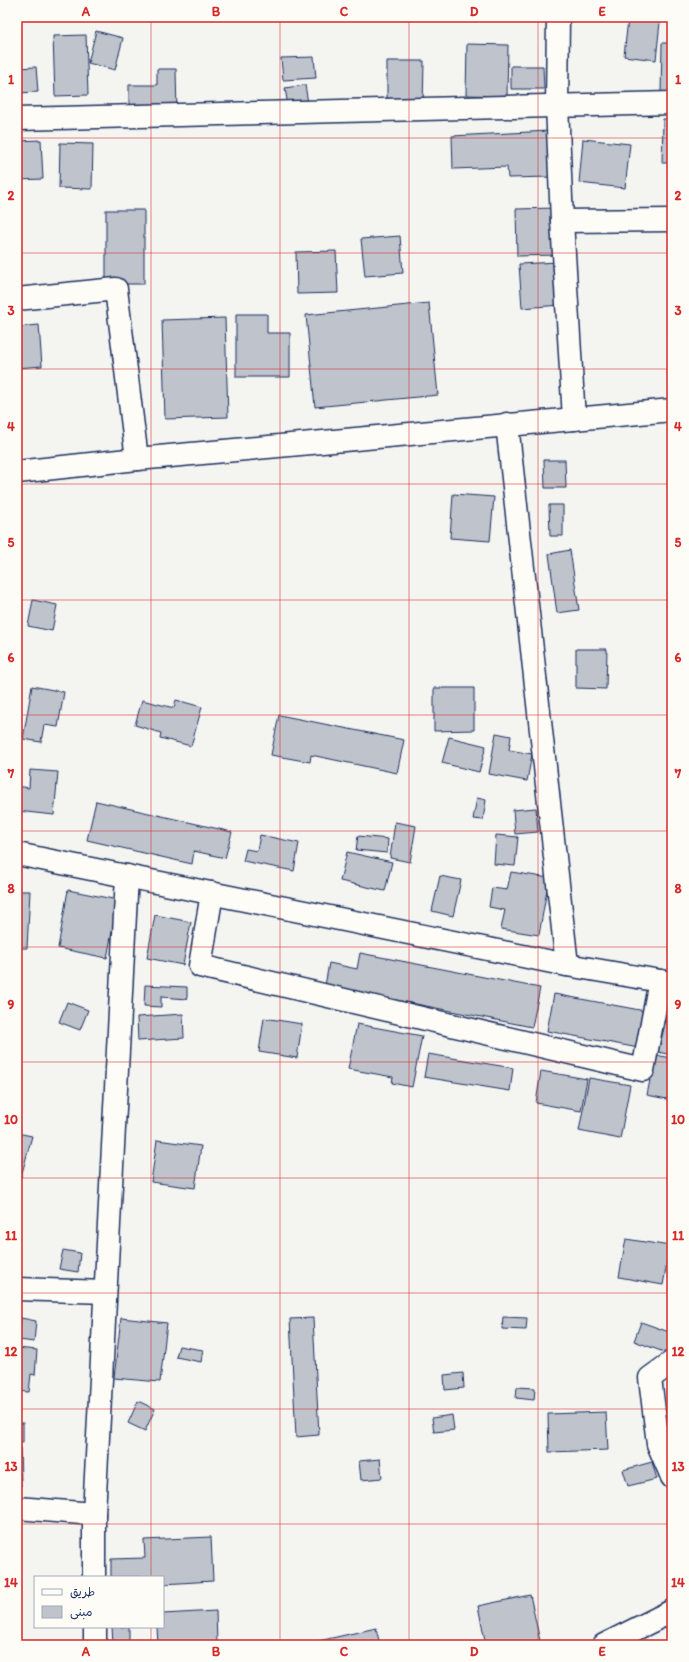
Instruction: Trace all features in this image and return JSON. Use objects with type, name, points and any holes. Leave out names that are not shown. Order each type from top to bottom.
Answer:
[{"type":"street","points":[[558,17],[557,105],[562,221],[574,419]]},
{"type":"street","points":[[17,119],[672,103]]},
{"type":"street","points":[[562,221],[672,220]]},
{"type":"street","points":[[17,299],[116,289],[137,459]]},
{"type":"street","points":[[17,472],[137,459],[672,410]]},
{"type":"street","points":[[507,424],[568,965]]},
{"type":"street","points":[[17,854],[212,893],[568,965],[666,982],[643,1070],[200,966],[212,893]]},
{"type":"street","points":[[94,1576],[94,1514],[127,876]]},
{"type":"street","points":[[17,1289],[105,1292]]},
{"type":"street","points":[[672,1362],[650,1378],[672,1477]]},
{"type":"street","points":[[17,1508],[94,1514]]},
{"type":"street","points":[[604,1645],[672,1611]]},
{"type":"street","points":[[94,1628],[95,1645]]},
{"type":"building","points":[[628,19],[660,22],[656,60],[624,56]]},
{"type":"building","points":[[96,31],[123,38],[115,70],[88,63]]},
{"type":"building","points":[[17,35],[20,35],[20,55],[17,55]]},
{"type":"building","points":[[86,35],[88,95],[55,96],[53,36]]},
{"type":"building","points":[[662,43],[672,43],[672,95],[661,94]]},
{"type":"building","points":[[467,44],[508,45],[507,96],[466,95]]},
{"type":"building","points":[[314,57],[316,78],[283,80],[281,58]]},
{"type":"building","points":[[387,61],[424,61],[423,107],[387,107]]},
{"type":"building","points":[[511,66],[543,66],[544,89],[511,89]]},
{"type":"building","points":[[36,67],[38,92],[17,93],[17,68]]},
{"type":"building","points":[[157,69],[176,69],[177,114],[129,115],[129,85],[157,85]]},
{"type":"building","points":[[305,85],[308,103],[288,106],[285,88]]},
{"type":"building","points":[[663,119],[672,119],[672,163],[662,163]]},
{"type":"building","points":[[549,131],[551,177],[508,178],[507,167],[453,169],[452,136]]},
{"type":"building","points":[[583,139],[630,144],[625,188],[579,183]]},
{"type":"building","points":[[41,140],[43,179],[17,180],[17,141]]},
{"type":"building","points":[[60,143],[93,144],[92,189],[59,188]]},
{"type":"building","points":[[556,208],[558,255],[517,256],[516,209]]},
{"type":"building","points":[[106,210],[144,210],[144,284],[106,284]]},
{"type":"building","points":[[400,236],[403,273],[365,276],[361,239]]},
{"type":"building","points":[[336,251],[338,293],[297,294],[296,252]]},
{"type":"building","points":[[558,262],[561,305],[522,308],[519,264]]},
{"type":"building","points":[[429,303],[438,395],[315,407],[306,315]]},
{"type":"building","points":[[236,314],[267,314],[267,333],[290,333],[290,377],[236,377]]},
{"type":"building","points":[[225,318],[228,417],[165,419],[162,320]]},
{"type":"building","points":[[39,325],[42,366],[17,368],[17,327]]},
{"type":"building","points":[[668,325],[672,325],[672,371],[671,371]]},
{"type":"building","points":[[544,460],[565,460],[566,488],[545,488]]},
{"type":"building","points":[[453,494],[494,497],[490,541],[450,538]]},
{"type":"building","points":[[549,505],[563,505],[563,536],[550,536]]},
{"type":"building","points":[[570,550],[579,610],[557,613],[549,554]]},
{"type":"building","points":[[33,600],[57,605],[52,631],[28,626]]},
{"type":"building","points":[[576,649],[607,649],[606,689],[576,688]]},
{"type":"building","points":[[32,686],[64,692],[58,727],[44,725],[41,742],[23,739]]},
{"type":"building","points":[[434,688],[474,688],[474,730],[434,731]]},
{"type":"building","points":[[142,700],[174,708],[176,700],[202,707],[191,746],[160,738],[161,733],[135,725]]},
{"type":"building","points":[[279,715],[404,740],[397,773],[311,755],[310,762],[271,755]]},
{"type":"building","points":[[496,733],[511,736],[509,750],[532,754],[527,781],[489,774]]},
{"type":"building","points":[[449,737],[486,746],[479,772],[442,763]]},
{"type":"building","points":[[30,770],[58,772],[54,815],[17,811],[17,786],[29,788]]},
{"type":"building","points":[[477,798],[486,800],[483,820],[473,819]]},
{"type":"building","points":[[96,801],[232,832],[225,858],[194,851],[192,864],[87,840]]},
{"type":"building","points":[[536,808],[538,832],[515,834],[513,810]]},
{"type":"building","points":[[395,822],[416,826],[410,862],[390,858]]},
{"type":"building","points":[[260,835],[299,843],[294,871],[243,861],[246,849],[257,851]]},
{"type":"building","points":[[496,835],[518,837],[515,866],[494,864]]},
{"type":"building","points":[[358,836],[388,839],[387,853],[356,850]]},
{"type":"building","points":[[347,852],[392,862],[385,891],[340,881]]},
{"type":"building","points":[[511,872],[549,878],[539,935],[501,929],[505,910],[489,907],[492,888],[507,890]]},
{"type":"building","points":[[440,876],[461,880],[453,916],[432,911]]},
{"type":"building","points":[[68,890],[118,900],[107,958],[58,948]]},
{"type":"building","points":[[17,891],[30,891],[27,948],[17,948]]},
{"type":"building","points":[[155,915],[191,922],[183,965],[147,958]]},
{"type":"building","points":[[360,953],[540,988],[532,1027],[325,986],[329,963],[357,969]]},
{"type":"building","points":[[145,985],[187,987],[187,999],[161,997],[161,1007],[144,1006]]},
{"type":"building","points":[[554,994],[645,1011],[639,1048],[547,1031]]},
{"type":"building","points":[[67,1002],[88,1010],[80,1030],[59,1022]]},
{"type":"building","points":[[668,1012],[672,1013],[672,1055],[658,1052]]},
{"type":"building","points":[[183,1014],[184,1038],[138,1041],[137,1017]]},
{"type":"building","points":[[264,1018],[302,1024],[297,1058],[259,1052]]},
{"type":"building","points":[[357,1024],[422,1036],[412,1087],[392,1083],[393,1077],[348,1069]]},
{"type":"building","points":[[428,1054],[513,1068],[510,1091],[424,1077]]},
{"type":"building","points":[[655,1055],[672,1058],[672,1100],[647,1095]]},
{"type":"building","points":[[541,1071],[587,1079],[581,1111],[536,1103]]},
{"type":"building","points":[[589,1078],[630,1085],[620,1139],[579,1131]]},
{"type":"building","points":[[17,1133],[32,1136],[21,1177],[17,1176]]},
{"type":"building","points":[[157,1140],[201,1146],[195,1188],[151,1182]]},
{"type":"building","points":[[626,1239],[670,1246],[663,1285],[619,1277]]},
{"type":"building","points":[[63,1250],[80,1253],[78,1272],[59,1269]]},
{"type":"building","points":[[503,1317],[527,1318],[526,1330],[502,1329]]},
{"type":"building","points":[[21,1318],[36,1321],[34,1342],[19,1340]]},
{"type":"building","points":[[121,1318],[167,1323],[160,1382],[114,1378]]},
{"type":"building","points":[[313,1318],[319,1435],[296,1437],[290,1319]]},
{"type":"building","points":[[641,1322],[672,1333],[672,1355],[634,1341]]},
{"type":"building","points":[[179,1346],[203,1350],[201,1362],[176,1357]]},
{"type":"building","points":[[17,1348],[37,1350],[35,1375],[31,1374],[29,1392],[17,1391]]},
{"type":"building","points":[[463,1373],[464,1388],[445,1390],[444,1375]]},
{"type":"building","points":[[517,1387],[535,1388],[534,1400],[516,1398]]},
{"type":"building","points":[[138,1401],[155,1409],[145,1431],[128,1423]]},
{"type":"building","points":[[606,1412],[608,1450],[549,1452],[548,1414]]},
{"type":"building","points":[[452,1415],[454,1430],[434,1432],[432,1418]]},
{"type":"building","points":[[17,1423],[23,1423],[23,1442],[20,1442],[21,1486],[17,1486]]},
{"type":"building","points":[[380,1459],[382,1478],[361,1480],[359,1461]]},
{"type":"building","points":[[652,1462],[657,1479],[628,1486],[623,1470]]},
{"type":"building","points":[[211,1537],[213,1581],[164,1584],[164,1576],[111,1576],[111,1559],[145,1558],[144,1540]]},
{"type":"building","points":[[530,1595],[540,1641],[523,1645],[486,1645],[478,1606]]},
{"type":"building","points":[[216,1611],[217,1644],[158,1645],[157,1628],[164,1628],[164,1614]]},
{"type":"building","points":[[112,1628],[129,1628],[129,1645],[113,1645]]},
{"type":"building","points":[[376,1628],[380,1645],[310,1645],[310,1643]]},
{"type":"building","points":[[17,1642],[44,1644],[44,1645],[17,1645]]}]
